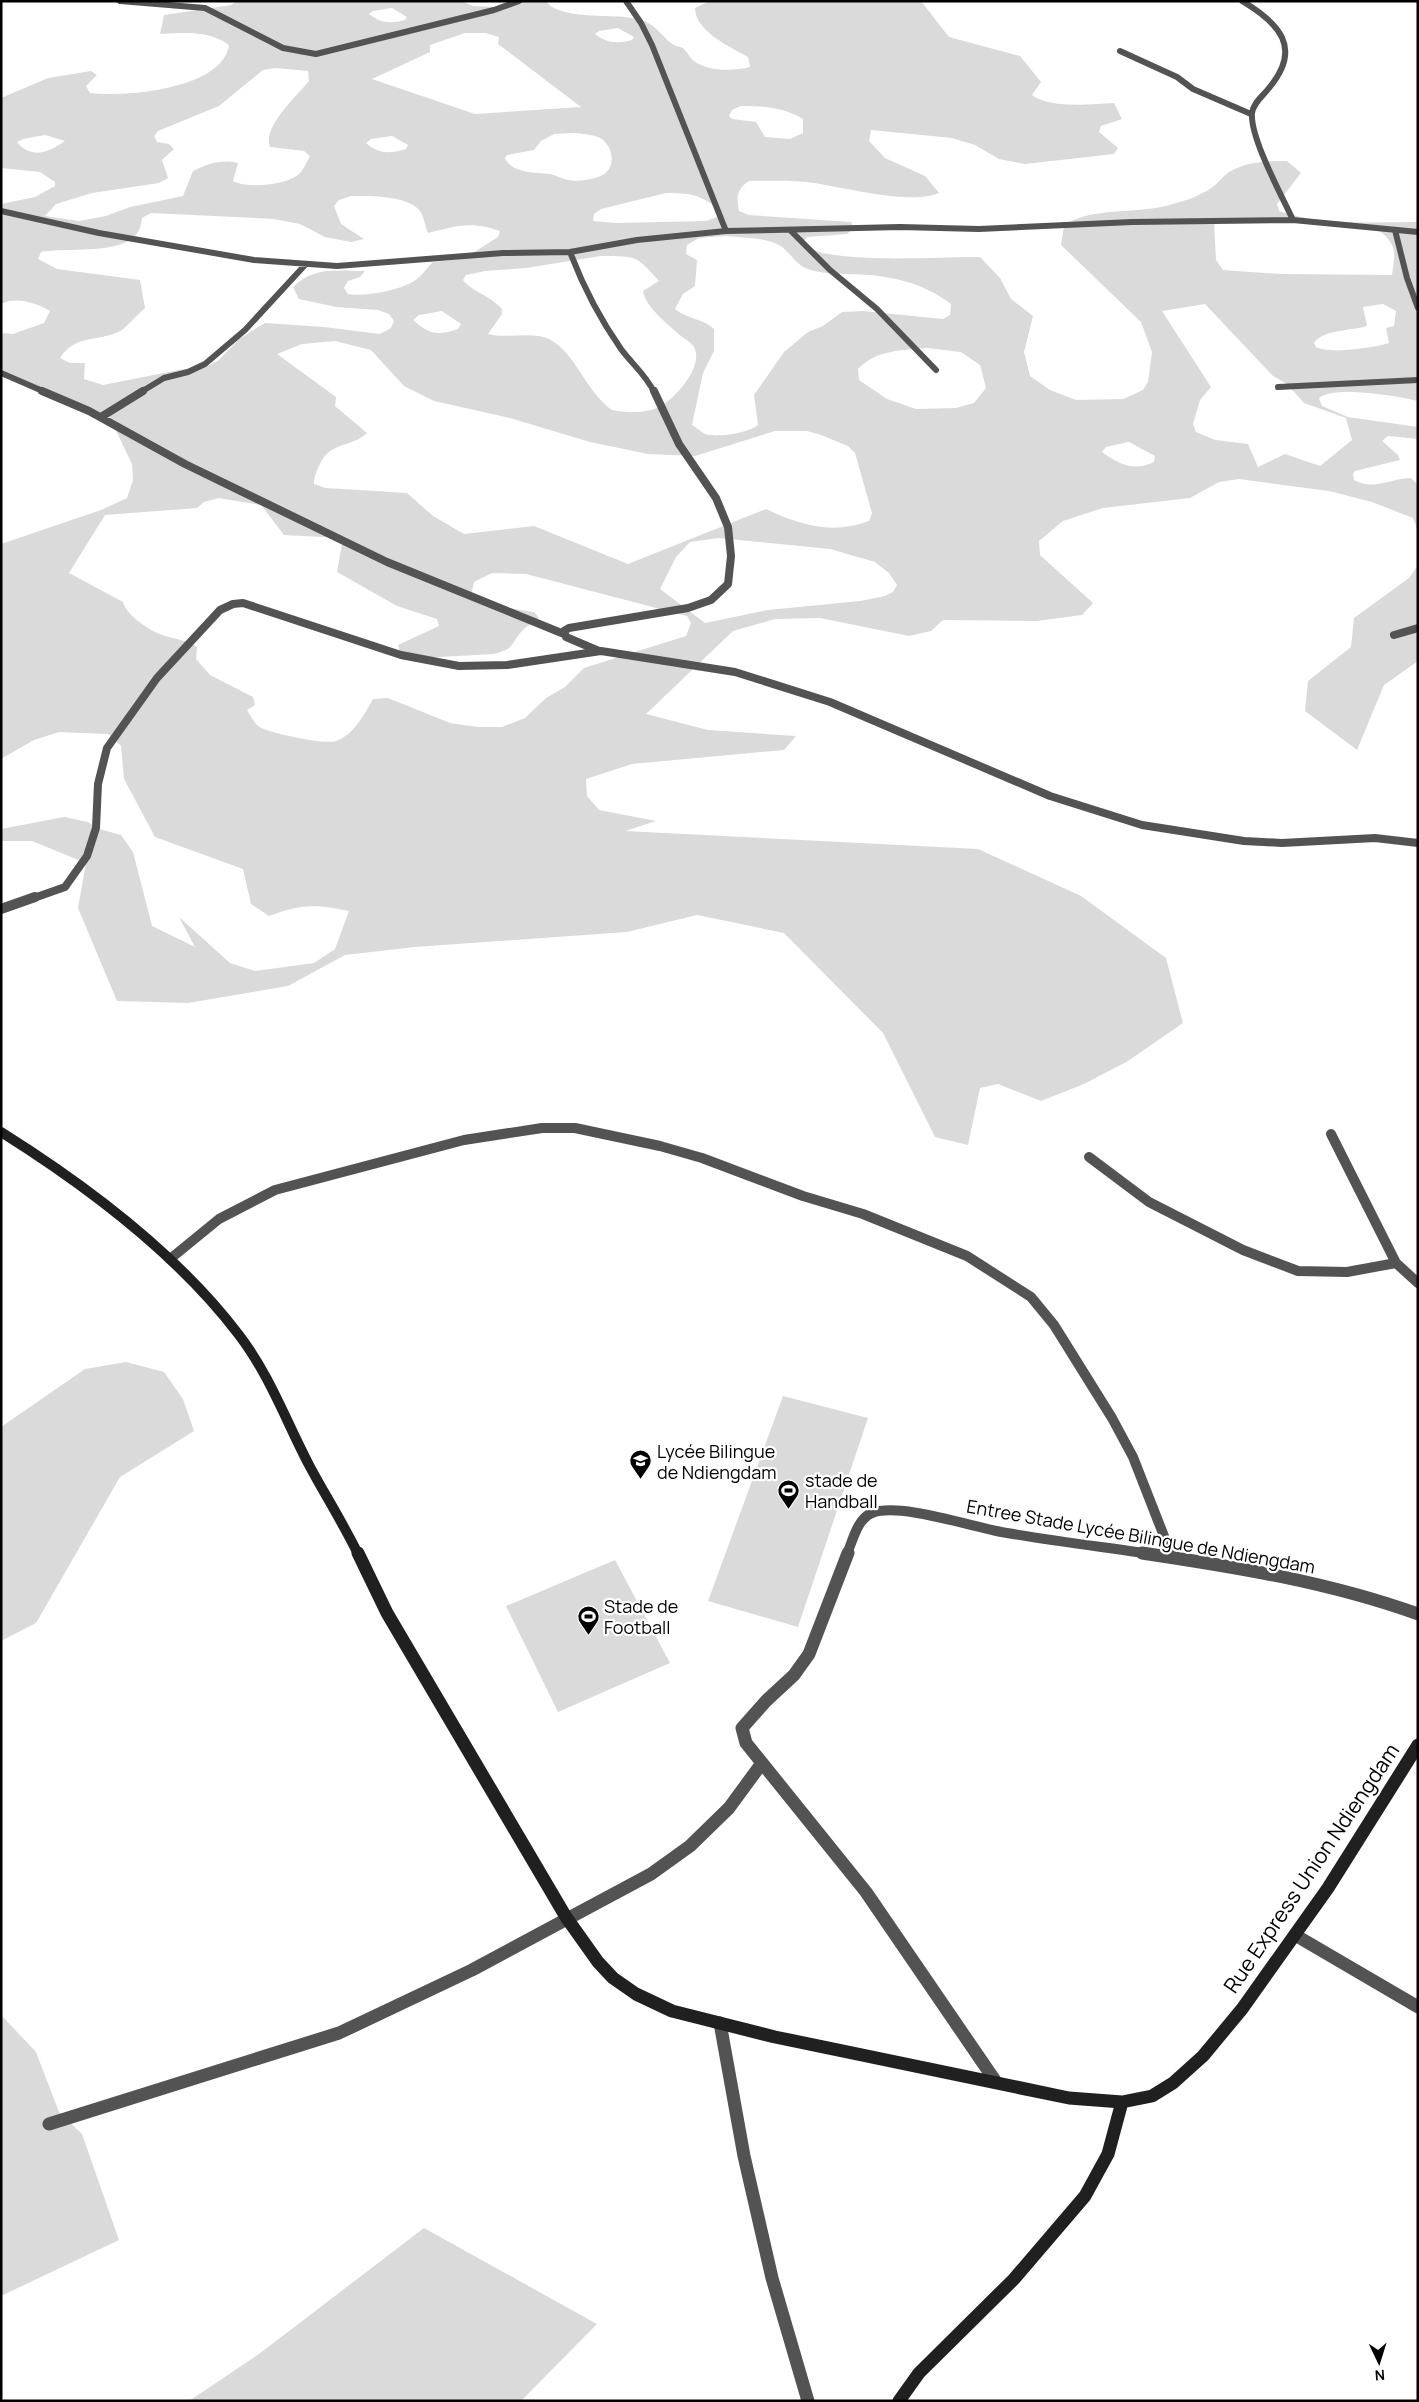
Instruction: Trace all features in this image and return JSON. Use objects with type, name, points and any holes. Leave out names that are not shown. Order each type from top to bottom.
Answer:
[{"type":"street","points":[[120,1],[205,8],[283,48],[316,54],[351,47],[494,10],[519,1]]},
{"type":"street","points":[[626,1],[638,15],[650,37],[701,161],[726,232]]},
{"type":"street","points":[[1242,1],[1254,8],[1281,31],[1287,45],[1286,57],[1273,84],[1254,106],[1251,114],[1253,125],[1293,220]]},
{"type":"street","points":[[1120,51],[1177,77],[1193,89],[1251,114]]},
{"type":"street","points":[[1,211],[100,233],[254,260],[305,265],[360,265],[503,253],[570,252],[637,240],[726,232],[790,230],[900,227],[978,230],[1140,222],[1293,220],[1418,232]]},
{"type":"street","points":[[790,230],[830,270],[877,309],[936,370]]},
{"type":"street","points":[[1395,230],[1407,278],[1418,308]]},
{"type":"street","points":[[564,634],[564,631],[569,628],[688,608],[712,600],[728,584],[731,556],[728,527],[716,498],[679,444],[653,389],[641,370],[622,350],[583,286],[570,252]]},
{"type":"street","points":[[101,417],[164,378],[188,372],[205,364],[245,330],[305,265]]},
{"type":"street","points":[[1,373],[101,417],[193,468],[387,562],[564,634],[566,637],[600,651],[735,672],[830,702],[1050,796],[1142,825],[1244,841],[1282,843],[1375,838],[1418,843]]},
{"type":"street","points":[[1278,387],[1418,380]]},
{"type":"street","points":[[1,909],[65,888],[87,856],[96,828],[98,784],[107,748],[157,678],[192,638],[220,610],[233,604],[243,603],[259,607],[300,623],[400,655],[459,666],[507,665],[600,651]]},
{"type":"street","points":[[1394,635],[1418,628]]},
{"type":"street","points":[[170,1259],[201,1230],[244,1202],[274,1190],[464,1140],[557,1127],[615,1135],[702,1158],[803,1196],[848,1208],[943,1246],[989,1268],[1031,1297],[1054,1325],[1116,1426],[1148,1490],[1172,1557]]},
{"type":"street","name":"Rue Express Union Ndiengdam","points":[[1,1132],[55,1166],[103,1201],[202,1289],[240,1336],[270,1384],[309,1465],[346,1529],[387,1613],[566,1918],[598,1962],[613,1978],[672,2011],[775,2037],[1069,2098],[1122,2102],[1152,2096],[1173,2083],[1203,2056],[1242,2009],[1328,1888],[1418,1745]]},
{"type":"street","points":[[1331,1134],[1396,1263],[1418,1283]]},
{"type":"street","points":[[1090,1157],[1149,1202],[1243,1250],[1298,1271],[1347,1272],[1396,1263]]},
{"type":"street","name":"Entree Stade Lycée Bilingue de Ndiengdam","points":[[762,1763],[746,1743],[742,1728],[766,1701],[794,1675],[809,1654],[858,1524],[870,1514],[883,1510],[901,1511],[1006,1532],[1278,1575],[1370,1597],[1418,1614]]},
{"type":"street","points":[[49,2124],[339,2033],[472,1970],[651,1874],[690,1846],[729,1808],[762,1763],[866,1892],[996,2082]]},
{"type":"street","points":[[1295,1935],[1418,2007]]},
{"type":"street","points":[[720,2023],[744,2156],[768,2259],[808,2401]]},
{"type":"street","points":[[899,2401],[926,2366],[1014,2279],[1085,2196],[1108,2154],[1122,2102]]},
{"type":"shaded area","points":[[237,1],[461,1],[473,6],[495,7],[511,1],[546,1],[553,8],[564,12],[641,20],[654,27],[673,44],[684,49],[700,65],[714,69],[729,70],[750,67],[748,57],[723,43],[701,24],[695,8],[710,1],[921,1],[949,37],[1020,56],[1041,82],[1032,95],[1060,104],[1114,103],[1122,119],[1101,126],[1099,132],[1118,148],[1114,154],[1025,164],[999,159],[975,145],[952,138],[871,130],[869,141],[885,158],[925,176],[939,193],[926,196],[893,196],[807,182],[749,181],[738,194],[739,211],[749,215],[851,222],[854,228],[847,234],[807,237],[803,242],[812,249],[823,253],[881,258],[980,257],[1000,278],[1011,299],[1033,316],[1024,352],[1030,376],[1050,390],[1076,400],[1123,399],[1143,390],[1148,382],[1152,352],[1141,322],[1061,245],[1064,226],[1073,220],[1097,214],[1150,209],[1174,204],[1208,190],[1231,171],[1245,165],[1259,162],[1287,161],[1301,173],[1277,204],[1279,211],[1295,216],[1329,221],[1417,222],[1418,220],[1418,401],[1382,394],[1351,392],[1326,394],[1319,398],[1322,406],[1348,417],[1418,427],[1418,439],[1388,436],[1382,441],[1398,455],[1400,460],[1355,471],[1353,474],[1354,480],[1368,484],[1411,478],[1418,485],[1418,531],[1413,518],[1372,502],[1329,491],[1239,479],[1219,482],[1190,498],[1103,508],[1063,521],[1039,541],[1040,555],[1093,603],[1082,615],[1037,621],[943,620],[931,631],[909,636],[820,618],[775,619],[733,631],[646,714],[708,730],[796,736],[784,750],[632,764],[586,779],[587,796],[599,810],[656,821],[625,831],[978,849],[1081,896],[1166,958],[1183,1023],[1128,1061],[1084,1084],[1041,1101],[998,1084],[980,1088],[968,1145],[935,1137],[883,1033],[784,933],[697,915],[627,932],[415,947],[345,955],[288,986],[188,1003],[117,1001],[78,908],[86,863],[32,841],[1,841],[1,829],[64,817],[88,822],[96,828],[121,835],[133,852],[152,926],[195,947],[179,917],[230,963],[255,971],[314,963],[335,949],[349,911],[309,906],[290,909],[269,916],[251,904],[243,869],[155,837],[124,779],[121,746],[108,734],[59,732],[34,740],[1,759],[1,544],[101,510],[127,498],[133,480],[132,464],[109,416],[1,373],[1,333],[13,334],[44,323],[50,311],[39,305],[20,301],[1,304],[1,204],[35,197],[55,186],[55,182],[40,172],[1,168],[1,98],[48,78],[91,71],[97,75],[86,86],[90,93],[125,94],[170,87],[191,81],[209,72],[222,60],[229,45],[221,40],[204,35],[187,33],[160,34],[164,15],[231,5]],"holes":[[[392,8],[407,17],[405,20],[395,22],[382,21],[369,14],[373,11]],[[618,28],[634,37],[632,40],[622,42],[608,41],[595,34],[599,31]],[[465,33],[485,33],[499,37],[498,44],[581,107],[475,114],[372,79],[430,52],[430,45]],[[275,68],[308,71],[309,81],[282,112],[271,130],[269,139],[270,147],[304,151],[310,156],[295,177],[278,183],[248,185],[233,181],[238,163],[220,162],[209,164],[193,171],[183,196],[130,207],[106,216],[79,221],[45,216],[56,204],[92,193],[159,183],[168,178],[162,160],[174,149],[169,144],[157,142],[154,136],[158,131],[219,106],[263,70]],[[741,106],[773,108],[803,119],[803,133],[790,139],[765,137],[756,122],[732,119],[729,116],[732,110]],[[574,133],[600,138],[609,147],[612,159],[608,170],[604,174],[587,180],[575,181],[550,174],[518,170],[508,163],[505,158],[507,155],[534,150],[541,141],[554,134]],[[45,135],[65,141],[47,151],[35,152],[23,148],[17,142]],[[392,136],[408,145],[406,149],[395,152],[384,152],[366,143],[371,139]],[[666,193],[693,195],[717,208],[717,217],[706,221],[616,223],[593,221],[594,214],[601,209]],[[351,196],[377,197],[397,199],[414,206],[420,211],[428,233],[472,225],[500,231],[498,237],[463,259],[433,262],[411,283],[384,292],[348,294],[344,288],[348,281],[360,277],[365,271],[326,271],[309,276],[293,287],[299,299],[336,307],[378,310],[389,314],[394,321],[391,328],[380,334],[324,327],[265,323],[239,339],[219,360],[208,366],[103,385],[84,379],[85,363],[70,363],[60,358],[73,345],[122,330],[145,308],[140,280],[57,269],[38,259],[41,252],[95,249],[122,244],[132,238],[140,229],[142,218],[151,213],[274,219],[300,224],[325,237],[351,242],[364,239],[341,224],[334,206],[339,200]],[[1278,220],[1378,230],[1389,240],[1394,250],[1392,275],[1281,274],[1223,270],[1216,260],[1214,221]],[[726,236],[767,240],[779,245],[803,267],[808,269],[831,273],[880,276],[902,280],[922,287],[951,304],[950,315],[943,319],[863,311],[842,312],[823,326],[808,332],[784,352],[754,395],[758,425],[732,434],[705,434],[692,425],[703,373],[714,351],[714,329],[710,325],[684,315],[675,309],[683,294],[695,286],[697,260],[686,254],[687,245],[699,238]],[[601,256],[629,257],[640,261],[659,281],[643,291],[648,303],[665,322],[694,347],[696,362],[693,371],[670,400],[652,410],[639,412],[612,410],[595,393],[567,353],[549,339],[527,335],[503,336],[488,334],[502,314],[502,309],[463,280],[466,275],[485,271],[526,268]],[[1205,304],[1273,376],[1287,384],[1304,403],[1346,418],[1352,440],[1320,466],[1285,454],[1258,467],[1248,444],[1215,440],[1196,432],[1193,424],[1200,400],[1211,387],[1162,311]],[[1383,304],[1396,311],[1394,326],[1386,328],[1389,343],[1373,347],[1341,350],[1322,349],[1316,347],[1314,343],[1324,335],[1367,326],[1363,307]],[[442,311],[461,324],[458,329],[444,333],[429,331],[413,320],[419,315]],[[335,341],[371,350],[404,386],[434,401],[510,418],[590,442],[648,454],[695,456],[775,431],[807,431],[848,446],[855,453],[872,513],[869,521],[856,525],[829,528],[804,524],[766,509],[628,564],[534,526],[464,534],[433,516],[407,493],[326,488],[314,484],[319,465],[328,452],[367,433],[335,406],[336,397],[277,354],[302,344]],[[927,348],[961,352],[980,365],[986,388],[974,403],[956,408],[916,409],[887,399],[859,380],[858,369],[873,358],[890,352]],[[1129,442],[1155,456],[1154,462],[1139,466],[1126,465],[1102,452],[1106,447]],[[219,498],[261,505],[284,535],[343,538],[337,572],[397,606],[437,619],[439,626],[398,645],[400,652],[421,658],[501,652],[509,648],[524,629],[539,618],[534,612],[488,605],[471,596],[474,582],[492,573],[526,574],[687,616],[691,623],[686,636],[584,668],[565,687],[546,698],[525,718],[502,727],[478,727],[450,723],[387,698],[373,699],[354,729],[336,741],[322,742],[300,738],[270,731],[258,726],[247,710],[255,705],[253,697],[210,675],[196,659],[197,647],[151,629],[132,615],[123,602],[69,573],[105,515],[197,508],[204,502]],[[719,538],[830,549],[875,562],[889,573],[897,585],[893,592],[885,596],[860,601],[768,610],[705,623],[660,589],[676,557],[690,542]]]},
{"type":"shaded area","points":[[1418,565],[1418,661],[1384,685],[1357,750],[1305,711],[1308,681],[1351,647],[1354,618],[1409,578]]},
{"type":"shaded area","points":[[126,1362],[164,1372],[183,1399],[194,1431],[120,1477],[36,1623],[1,1641],[1,1427],[85,1369]]},
{"type":"shaded area","name":"stade de Handball","points":[[783,1396],[868,1418],[798,1627],[708,1601]]},
{"type":"shaded area","name":"Stade de Football","points":[[615,1560],[670,1663],[558,1712],[506,1606]]},
{"type":"shaded area","points":[[1,2015],[36,2052],[59,2112],[82,2134],[119,2240],[1,2296]]},
{"type":"shaded area","points":[[424,2228],[597,2324],[521,2401],[189,2401],[259,2354]]},
{"type":"place","name":"Lycée Bilingue de Ndiengdam","points":[[641,1480]]},
{"type":"place","name":"stade de Handball","points":[[789,1509]]},
{"type":"place","name":"Stade de Football","points":[[588,1635]]}]
